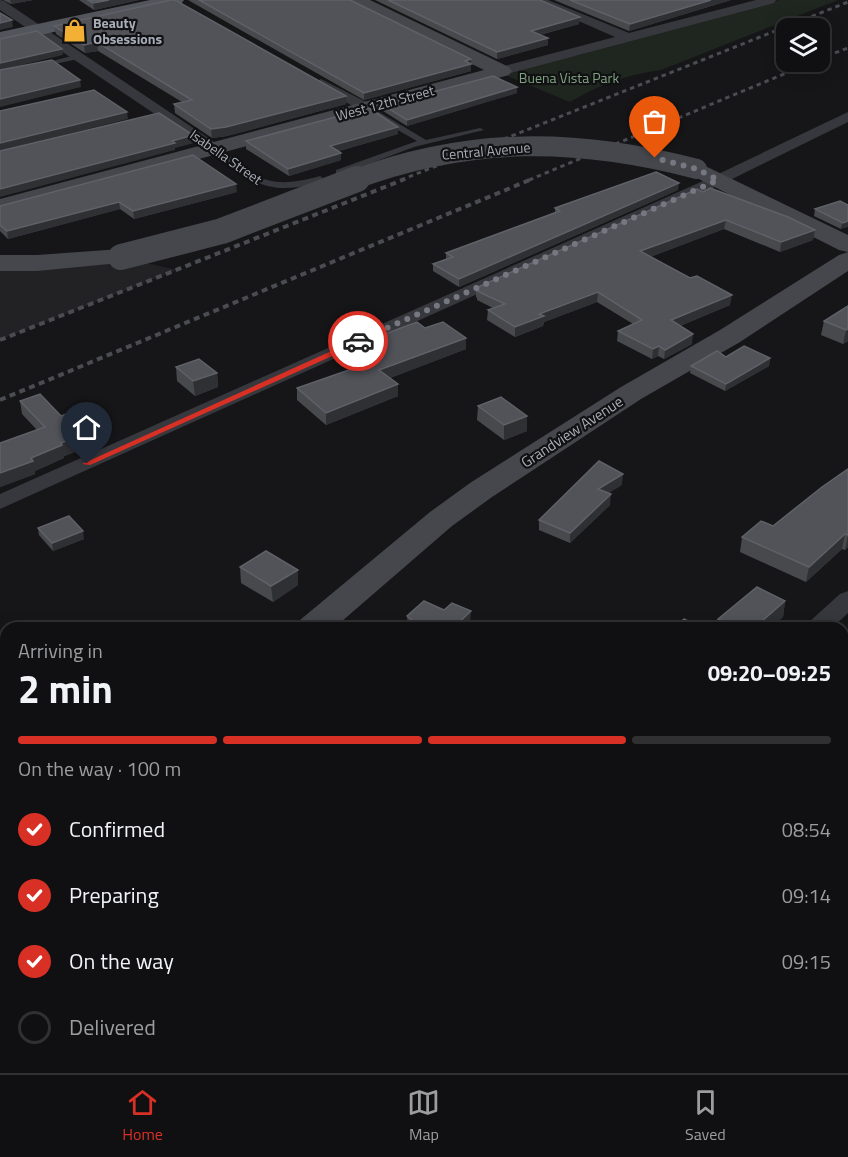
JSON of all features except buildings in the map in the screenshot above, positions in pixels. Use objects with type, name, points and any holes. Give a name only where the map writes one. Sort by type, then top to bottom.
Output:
[{"type":"main road","points":[[0,38],[176,2]]},
{"type":"street","points":[[356,0],[502,71]]},
{"type":"street","points":[[537,0],[626,37]]},
{"type":"street","points":[[720,0],[739,8]]},
{"type":"street","name":"West 12th Street","points":[[0,206],[770,0]]},
{"type":"street","name":"Isabella Street","points":[[0,4],[120,84],[159,116],[215,148]]},
{"type":"street","points":[[305,74],[367,108]]},
{"type":"street","points":[[99,89],[120,84]]},
{"type":"street","points":[[0,502],[708,174],[848,116]]},
{"type":"street","name":"Central Avenue","points":[[0,262],[37,263],[121,256],[198,239],[414,160],[459,151],[500,147],[567,147],[640,155],[708,174],[848,244]]},
{"type":"street","name":"Grandview Avenue","points":[[320,622],[441,519],[481,490],[631,393],[729,336],[848,260]]},
{"type":"street","points":[[824,622],[848,599]]},
{"type":"lane","points":[[34,66],[80,56]]},
{"type":"lane","points":[[367,108],[424,142]]},
{"type":"lane","name":"Isabella Street","points":[[215,148],[253,179],[274,187],[286,187],[308,184],[380,156],[424,142],[480,130]]},
{"type":"shaded area","points":[[121,257],[177,270],[0,340],[0,263]]},
{"type":"green space","name":"Buena Vista Park","points":[[779,0],[838,0],[792,18],[776,18],[776,25],[661,70],[614,81],[570,102],[505,75],[564,56],[575,56]]},
{"type":"railway","points":[[401,180],[848,2]]},
{"type":"railway","points":[[830,55],[848,48]]},
{"type":"railway","points":[[529,180],[789,72]]},
{"type":"railway","points":[[0,340],[405,179]]},
{"type":"railway","points":[[0,400],[532,179]]},
{"type":"way so far","points":[[358,341],[718,180],[697,169],[655,158]]},
{"type":"place","name":"Beauty Obsessions","points":[[75,31]]},
{"type":"route","points":[[87,464],[358,341]]}]
